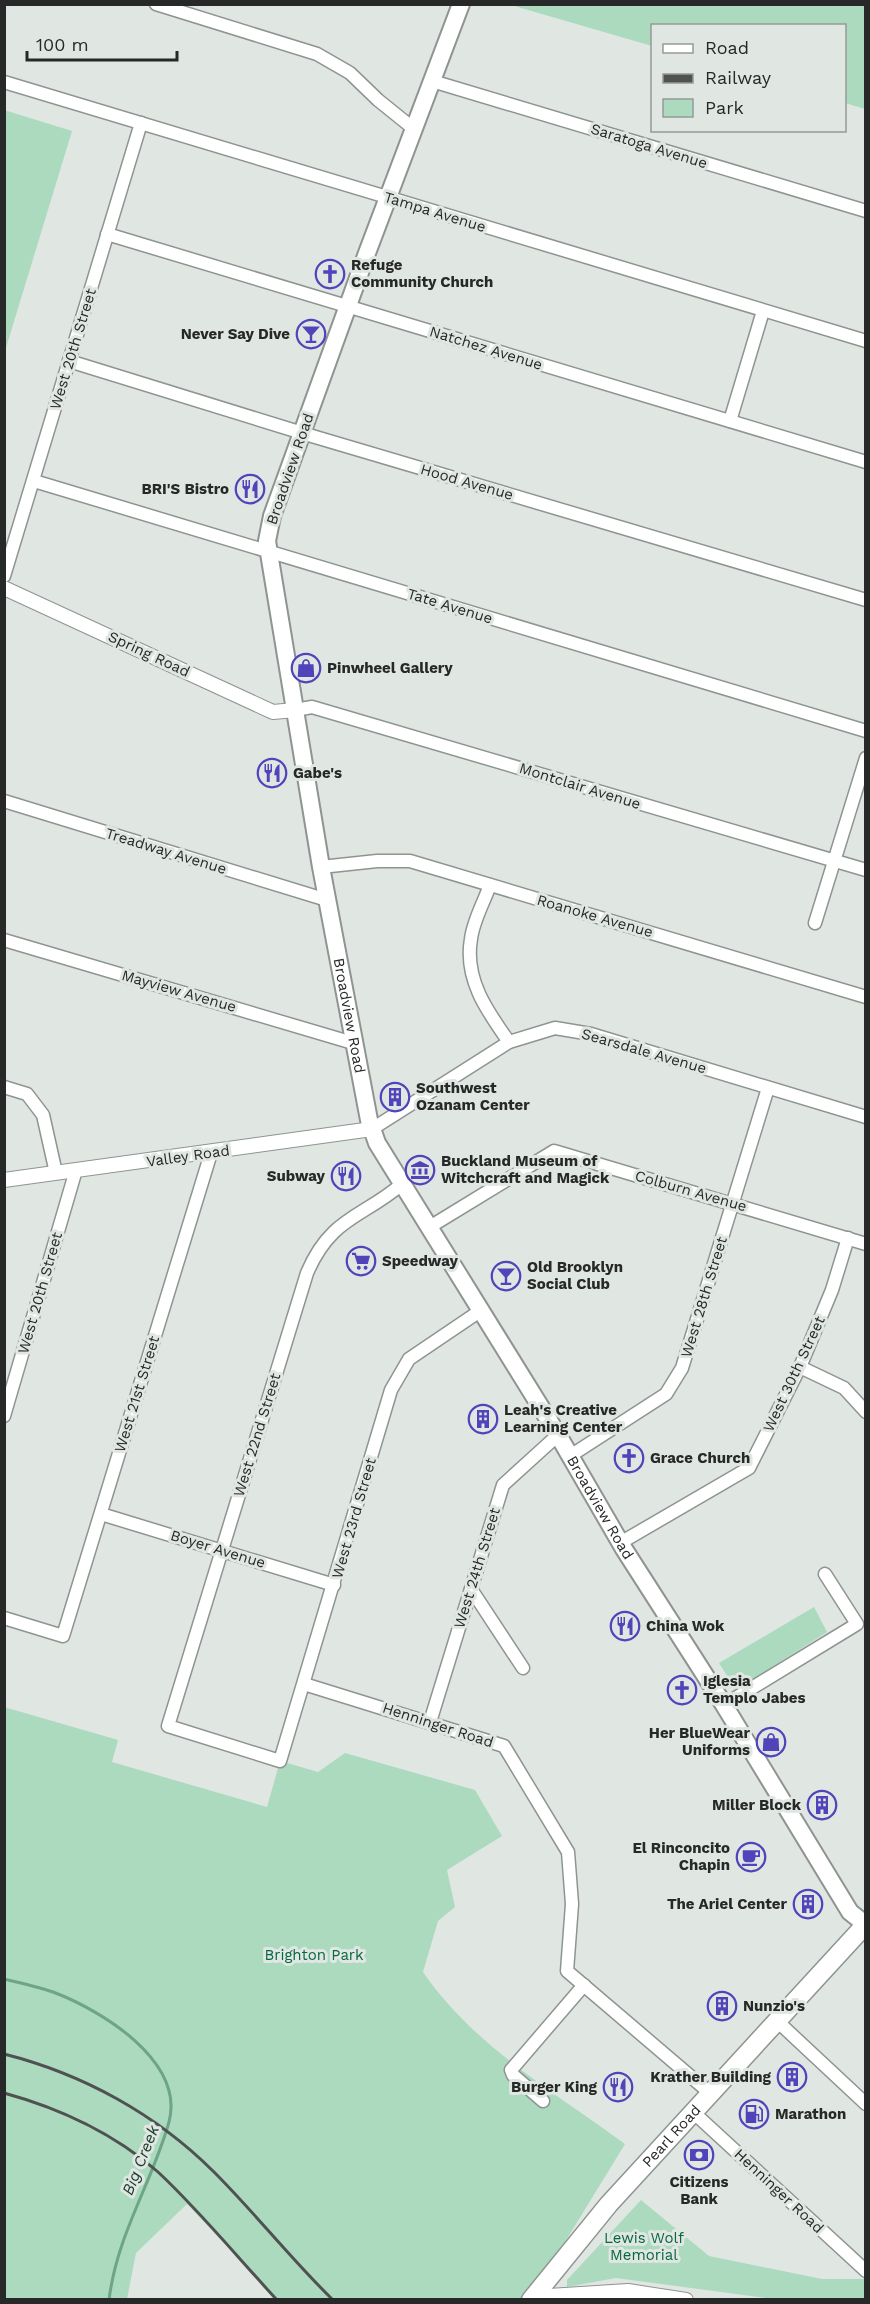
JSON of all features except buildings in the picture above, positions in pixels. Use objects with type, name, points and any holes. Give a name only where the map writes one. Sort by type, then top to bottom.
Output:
[{"type":"main road","name":"Broadview Road","points":[[461,4],[348,306],[272,516],[268,533],[267,552],[353,1043],[372,1129],[402,1184],[558,1435],[620,1543],[724,1705],[850,1912],[865,1924]]},
{"type":"main road","name":"Pearl Road","points":[[532,2298],[609,2204],[865,1924]]},
{"type":"street","points":[[156,4],[316,54],[350,73],[378,100],[414,129]]},
{"type":"street","name":"Saratoga Avenue","points":[[432,81],[866,211]]},
{"type":"street","name":"Tampa Avenue","points":[[4,82],[866,340]]},
{"type":"street","name":"West 20th Street","points":[[4,576],[141,123]]},
{"type":"street","name":"Natchez Avenue","points":[[107,234],[866,462]]},
{"type":"street","points":[[730,421],[763,311]]},
{"type":"street","name":"Hood Avenue","points":[[69,361],[866,600]]},
{"type":"street","name":"Tate Avenue","points":[[34,481],[866,731]]},
{"type":"street","name":"Spring Road","points":[[4,588],[273,712],[294,710]]},
{"type":"street","name":"Montclair Avenue","points":[[294,710],[312,706],[866,870]]},
{"type":"street","points":[[815,923],[866,758]]},
{"type":"street","name":"Treadway Avenue","points":[[4,801],[327,900]]},
{"type":"street","name":"Roanoke Avenue","points":[[321,867],[377,861],[410,861],[866,997]]},
{"type":"street","points":[[490,885],[471,938],[470,966],[475,987],[509,1042]]},
{"type":"street","name":"Mayview Avenue","points":[[4,940],[353,1043]]},
{"type":"street","name":"Searsdale Avenue","points":[[372,1129],[509,1042],[555,1029],[591,1034],[866,1117]]},
{"type":"street","points":[[4,1087],[27,1094],[43,1115],[56,1173]]},
{"type":"street","name":"West 28th Street","points":[[570,1456],[666,1394],[682,1368],[768,1088]]},
{"type":"street","name":"Valley Road","points":[[4,1180],[372,1129]]},
{"type":"street","name":"Colburn Avenue","points":[[429,1228],[554,1151],[866,1244]]},
{"type":"street","name":"West 21st Street","points":[[4,1618],[63,1636],[211,1153]]},
{"type":"street","name":"West 20th Street","points":[[4,1416],[76,1170]]},
{"type":"street","name":"West 22nd Street","points":[[280,1761],[168,1726],[307,1273],[315,1254],[329,1234],[402,1184]]},
{"type":"street","name":"West 30th Street","points":[[620,1543],[750,1468],[800,1366],[832,1290],[848,1238]]},
{"type":"street","name":"West 23rd Street","points":[[280,1761],[391,1390],[409,1359],[480,1311]]},
{"type":"street","points":[[800,1366],[844,1388],[866,1412]]},
{"type":"street","name":"West 24th Street","points":[[430,1722],[502,1485],[558,1435]]},
{"type":"street","name":"Boyer Avenue","points":[[100,1514],[334,1585]]},
{"type":"street","points":[[724,1705],[857,1624],[825,1574]]},
{"type":"street","points":[[471,1589],[523,1668]]},
{"type":"street","name":"Henninger Road","points":[[304,1684],[504,1746],[568,1852],[572,1904],[567,1971],[710,2093]]},
{"type":"street","points":[[543,2101],[513,2075],[511,2070],[584,1985]]},
{"type":"street","points":[[776,2020],[866,2104]]},
{"type":"street","name":"Henninger Road","points":[[693,2112],[866,2271]]},
{"type":"street","points":[[532,2298],[628,2291],[686,2300]]},
{"type":"green space","points":[[511,5],[865,5],[865,109],[846,103],[846,24],[651,24],[651,46]]},
{"type":"green space","points":[[4,110],[72,131],[5,351],[4,351]]},
{"type":"green space","points":[[814,1607],[827,1632],[736,1690],[719,1663]]},
{"type":"green space","name":"Brighton Park","points":[[4,1707],[118,1740],[112,1762],[267,1807],[280,1761],[318,1772],[345,1753],[475,1790],[502,1836],[447,1870],[455,1907],[438,1921],[423,1972],[443,1998],[490,2045],[625,2144],[530,2299],[277,2299],[187,2204],[136,2253],[127,2299],[5,2299]]},
{"type":"green space","name":"Lewis Wolf Memorial","points":[[641,2200],[709,2256],[822,2279],[865,2279],[865,2299],[774,2299],[616,2278],[567,2287],[567,2280]]},
{"type":"waterway","name":"Big Creek","points":[[4,1979],[53,1992],[94,2011],[135,2041],[152,2059],[164,2078],[171,2100],[169,2122],[119,2253],[109,2300]]},
{"type":"railway","points":[[4,2054],[33,2062],[90,2085],[143,2114],[168,2132],[214,2172],[333,2300]]},
{"type":"railway","points":[[4,2093],[45,2106],[86,2124],[141,2158],[188,2202],[277,2300]]},
{"type":"place","name":"Refuge Community Church","points":[[330,274]]},
{"type":"place","name":"Never Say Dive","points":[[311,334]]},
{"type":"place","name":"BRI'S Bistro","points":[[250,489]]},
{"type":"place","name":"Pinwheel Gallery","points":[[306,668]]},
{"type":"place","name":"Gabe's","points":[[272,773]]},
{"type":"place","name":"Southwest Ozanam Center","points":[[395,1097]]},
{"type":"place","name":"Buckland Museum of Witchcraft and Magick","points":[[420,1170]]},
{"type":"place","name":"Subway","points":[[346,1176]]},
{"type":"place","name":"Speedway","points":[[361,1261]]},
{"type":"place","name":"Old Brooklyn Social Club","points":[[506,1276]]},
{"type":"place","name":"Leah's Creative Learning Center","points":[[483,1419]]},
{"type":"place","name":"Grace Church","points":[[629,1458]]},
{"type":"place","name":"China Wok","points":[[625,1626]]},
{"type":"place","name":"Iglesia Templo Jabes","points":[[682,1690]]},
{"type":"place","name":"Her BlueWear Uniforms","points":[[771,1742]]},
{"type":"place","name":"Miller Block","points":[[822,1805]]},
{"type":"place","name":"El Rinconcito Chapin","points":[[751,1857]]},
{"type":"place","name":"The Ariel Center","points":[[808,1904]]},
{"type":"place","name":"Nunzio's","points":[[722,2006]]},
{"type":"place","name":"Krather Building","points":[[792,2077]]},
{"type":"place","name":"Burger King","points":[[618,2087]]},
{"type":"place","name":"Marathon","points":[[754,2114]]},
{"type":"place","name":"Citizens Bank","points":[[699,2155]]}]
